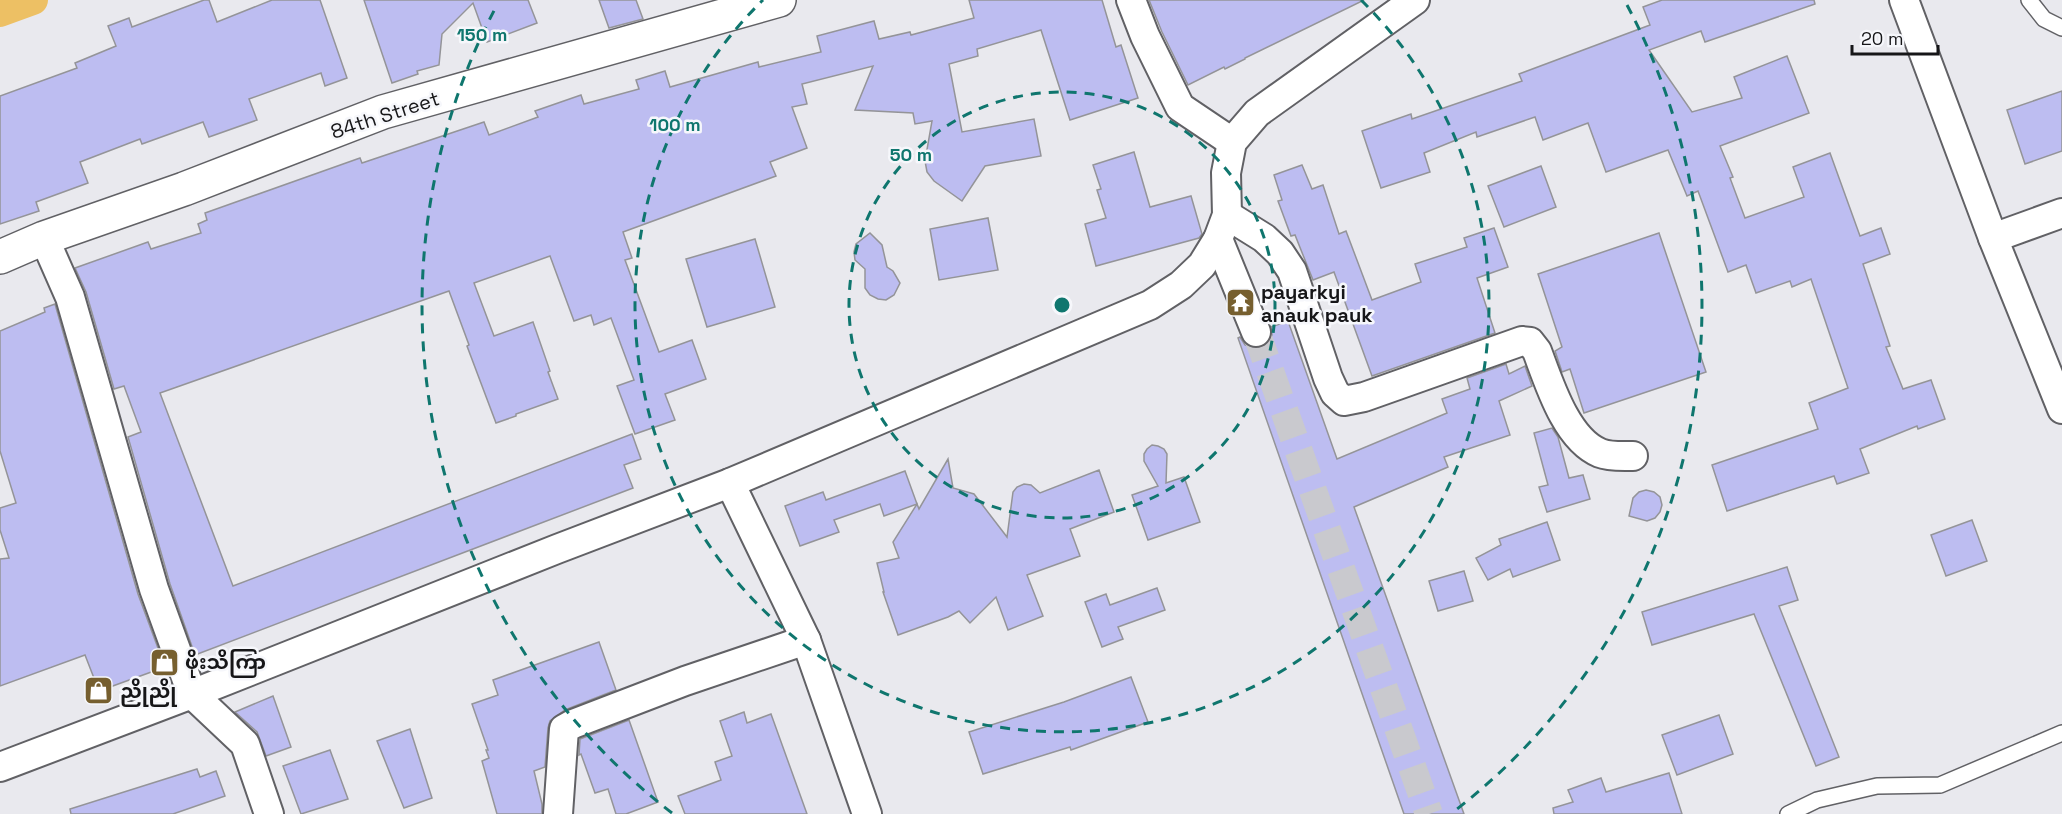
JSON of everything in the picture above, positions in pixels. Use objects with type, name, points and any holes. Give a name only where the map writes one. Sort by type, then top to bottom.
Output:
[{"type":"main road","name":"84th Street","points":[[0,257],[44,238],[184,189],[383,112],[779,0]]},
{"type":"street","points":[[1131,0],[1145,36],[1180,107],[1232,142]]},
{"type":"street","points":[[1256,332],[1222,227],[1226,173],[1232,142],[1257,113],[1415,0]]},
{"type":"street","points":[[1904,0],[1993,238],[2062,410]]},
{"type":"street","points":[[1993,238],[2062,213]]},
{"type":"street","points":[[1222,227],[1264,238],[1280,253],[1292,271],[1328,378],[1335,393],[1344,401],[1364,397],[1522,341],[1530,342],[1537,351],[1563,413],[1573,430],[1600,453],[1620,457],[1633,456]]},
{"type":"street","points":[[0,767],[730,483],[1150,305],[1181,285],[1202,265],[1222,227]]},
{"type":"street","points":[[44,238],[70,297],[154,589],[192,694],[245,744],[269,814]]},
{"type":"street","points":[[730,483],[806,640],[867,814]]},
{"type":"street","points":[[558,814],[564,729],[685,681],[806,640]]},
{"type":"lane","points":[[2029,0],[2043,19],[2062,28]]},
{"type":"lane","points":[[1788,814],[1817,800],[1877,786],[1940,785],[2062,734]]},
{"type":"building","points":[[209,0],[217,22],[272,0],[320,0],[347,78],[325,86],[321,73],[249,99],[257,120],[209,137],[203,122],[142,144],[140,139],[80,162],[88,183],[36,202],[39,211],[0,224],[0,96],[77,68],[75,63],[116,46],[108,26],[129,18],[132,27]]},
{"type":"building","points":[[364,0],[528,0],[537,23],[487,42],[473,3],[442,34],[439,65],[417,71],[418,74],[392,83]]},
{"type":"building","points":[[599,0],[636,0],[643,19],[609,28]]},
{"type":"building","points":[[969,0],[1102,0],[1116,47],[1121,45],[1138,98],[1070,120],[1041,30],[977,49],[978,56],[949,64],[962,132],[1034,119],[1041,156],[985,166],[962,201],[934,181],[927,172],[925,161],[932,121],[915,124],[913,113],[855,110],[873,66],[802,84],[807,104],[792,107],[807,148],[770,162],[776,176],[623,232],[632,258],[625,260],[659,352],[692,340],[706,379],[665,394],[675,420],[635,434],[617,386],[634,380],[611,318],[594,325],[591,315],[574,321],[550,256],[474,283],[494,336],[533,322],[550,371],[548,372],[558,399],[516,414],[516,416],[496,423],[449,291],[160,393],[233,586],[632,434],[641,459],[624,465],[633,488],[195,655],[170,584],[128,437],[141,432],[124,386],[114,389],[86,292],[75,268],[148,242],[151,249],[201,233],[198,224],[207,220],[205,213],[360,158],[362,163],[484,122],[489,135],[538,117],[535,111],[581,95],[584,104],[639,89],[636,80],[665,71],[670,87],[758,62],[759,67],[821,52],[817,36],[874,21],[879,39],[910,32],[911,35],[974,18]]},
{"type":"building","points":[[1149,0],[1364,0],[1188,85]]},
{"type":"building","points":[[1662,0],[1814,0],[1815,4],[1705,42],[1701,31],[1649,50],[1692,112],[1742,98],[1734,77],[1787,56],[1809,113],[1720,146],[1733,177],[1730,178],[1745,218],[1804,197],[1793,167],[1830,153],[1860,236],[1881,228],[1890,254],[1863,264],[1890,346],[1886,347],[1903,389],[1931,380],[1945,419],[1918,429],[1917,426],[1860,449],[1869,473],[1837,484],[1834,476],[1727,511],[1712,465],[1818,429],[1809,403],[1848,388],[1811,279],[1792,287],[1790,281],[1756,293],[1746,265],[1728,272],[1698,191],[1687,196],[1668,150],[1606,172],[1588,123],[1543,140],[1535,117],[1477,137],[1476,132],[1424,153],[1430,172],[1381,188],[1362,131],[1411,114],[1412,119],[1522,81],[1519,74],[1650,25],[1643,7]]},
{"type":"building","points":[[2062,91],[2062,151],[2025,164],[2007,110]]},
{"type":"building","points":[[1134,152],[1150,207],[1191,196],[1202,234],[1199,238],[1096,266],[1085,224],[1106,218],[1097,190],[1101,189],[1093,165]]},
{"type":"building","points":[[1302,165],[1312,189],[1323,185],[1339,234],[1346,231],[1372,300],[1421,282],[1415,264],[1467,247],[1464,238],[1494,228],[1508,267],[1477,278],[1495,333],[1372,376],[1334,272],[1313,280],[1295,235],[1291,236],[1278,201],[1282,200],[1274,175]]},
{"type":"building","points":[[1541,166],[1556,207],[1504,227],[1488,186]]},
{"type":"building","points":[[988,218],[998,270],[939,280],[930,229]]},
{"type":"building","points":[[870,233],[882,245],[887,267],[893,271],[900,283],[894,295],[886,300],[870,295],[865,288],[865,269],[855,260],[856,244]]},
{"type":"building","points":[[1659,233],[1706,372],[1584,413],[1570,369],[1562,372],[1555,351],[1562,347],[1538,274]]},
{"type":"building","points":[[755,239],[775,307],[707,327],[686,259]]},
{"type":"building","points":[[55,304],[138,594],[165,667],[99,691],[85,655],[0,686],[0,559],[9,558],[0,530],[0,508],[16,503],[0,451],[0,331],[45,312],[44,308]]},
{"type":"building","points":[[1288,321],[1337,459],[1447,413],[1442,399],[1470,389],[1467,378],[1506,364],[1509,374],[1525,366],[1532,386],[1499,401],[1510,435],[1444,457],[1448,467],[1354,507],[1464,814],[1404,814],[1238,338],[1240,337],[1245,345],[1253,348],[1262,347],[1269,342],[1272,335],[1271,327]]},
{"type":"building","points":[[1552,428],[1558,437],[1569,478],[1583,475],[1590,499],[1547,512],[1539,487],[1548,485],[1534,433]]},
{"type":"building","points":[[1152,445],[1164,449],[1167,454],[1166,483],[1184,477],[1200,522],[1148,540],[1132,495],[1158,486],[1144,461],[1144,454]]},
{"type":"building","points":[[948,459],[953,488],[974,494],[1007,537],[1013,492],[1017,487],[1024,484],[1031,485],[1040,493],[1099,470],[1114,512],[1070,529],[1080,556],[1027,575],[1043,616],[1008,630],[996,597],[970,623],[959,611],[898,635],[883,592],[877,563],[899,558],[893,542],[917,504],[919,509]]},
{"type":"building","points":[[905,471],[917,504],[884,516],[880,504],[834,520],[839,532],[800,546],[785,506],[823,492],[826,500]]},
{"type":"building","points":[[1646,490],[1660,497],[1662,505],[1660,512],[1655,518],[1647,521],[1629,516],[1633,498],[1639,492]]},
{"type":"building","points":[[1972,520],[1987,561],[1946,576],[1931,535]]},
{"type":"building","points":[[1547,522],[1560,560],[1513,577],[1510,569],[1488,580],[1476,558],[1501,545],[1499,539]]},
{"type":"building","points":[[1787,567],[1798,600],[1779,606],[1839,757],[1816,766],[1754,614],[1652,645],[1642,612]]},
{"type":"building","points":[[1464,571],[1473,601],[1438,611],[1429,581]]},
{"type":"building","points":[[1157,588],[1165,610],[1118,627],[1123,639],[1102,647],[1085,602],[1106,594],[1110,605]]},
{"type":"building","points":[[599,642],[616,690],[565,710],[550,721],[545,767],[534,771],[542,804],[542,814],[497,814],[482,761],[489,758],[486,750],[488,750],[472,704],[498,695],[493,680]]},
{"type":"building","points":[[1131,677],[1148,722],[1071,750],[1070,747],[983,774],[969,732],[1064,702]]},
{"type":"building","points":[[273,696],[291,747],[266,756],[257,732],[235,712]]},
{"type":"building","points":[[744,712],[747,723],[771,714],[807,814],[685,814],[678,796],[721,780],[715,762],[732,756],[720,721]]},
{"type":"building","points":[[1719,715],[1733,754],[1677,775],[1662,735]]},
{"type":"building","points":[[629,720],[658,802],[626,814],[616,814],[608,789],[595,793],[581,754],[579,755],[580,739]]},
{"type":"building","points":[[410,729],[432,798],[404,808],[377,741]]},
{"type":"building","points":[[330,750],[348,799],[301,814],[283,766]]},
{"type":"building","points":[[197,769],[200,777],[216,771],[225,796],[173,814],[71,814],[70,809]]},
{"type":"building","points":[[1669,773],[1682,814],[1554,814],[1553,808],[1573,802],[1568,790],[1601,778],[1606,792]]},
{"type":"waterway","points":[[0,12],[33,0]]},
{"type":"tunnel","points":[[1256,332],[1429,814]]},
{"type":"place","name":"payarkyi anauk pauk","points":[[1240,303]]},
{"type":"place","name":"ဖိုးသိကြာ","points":[[164,662]]},
{"type":"place","name":"ညိုညို","points":[[99,691]]}]
